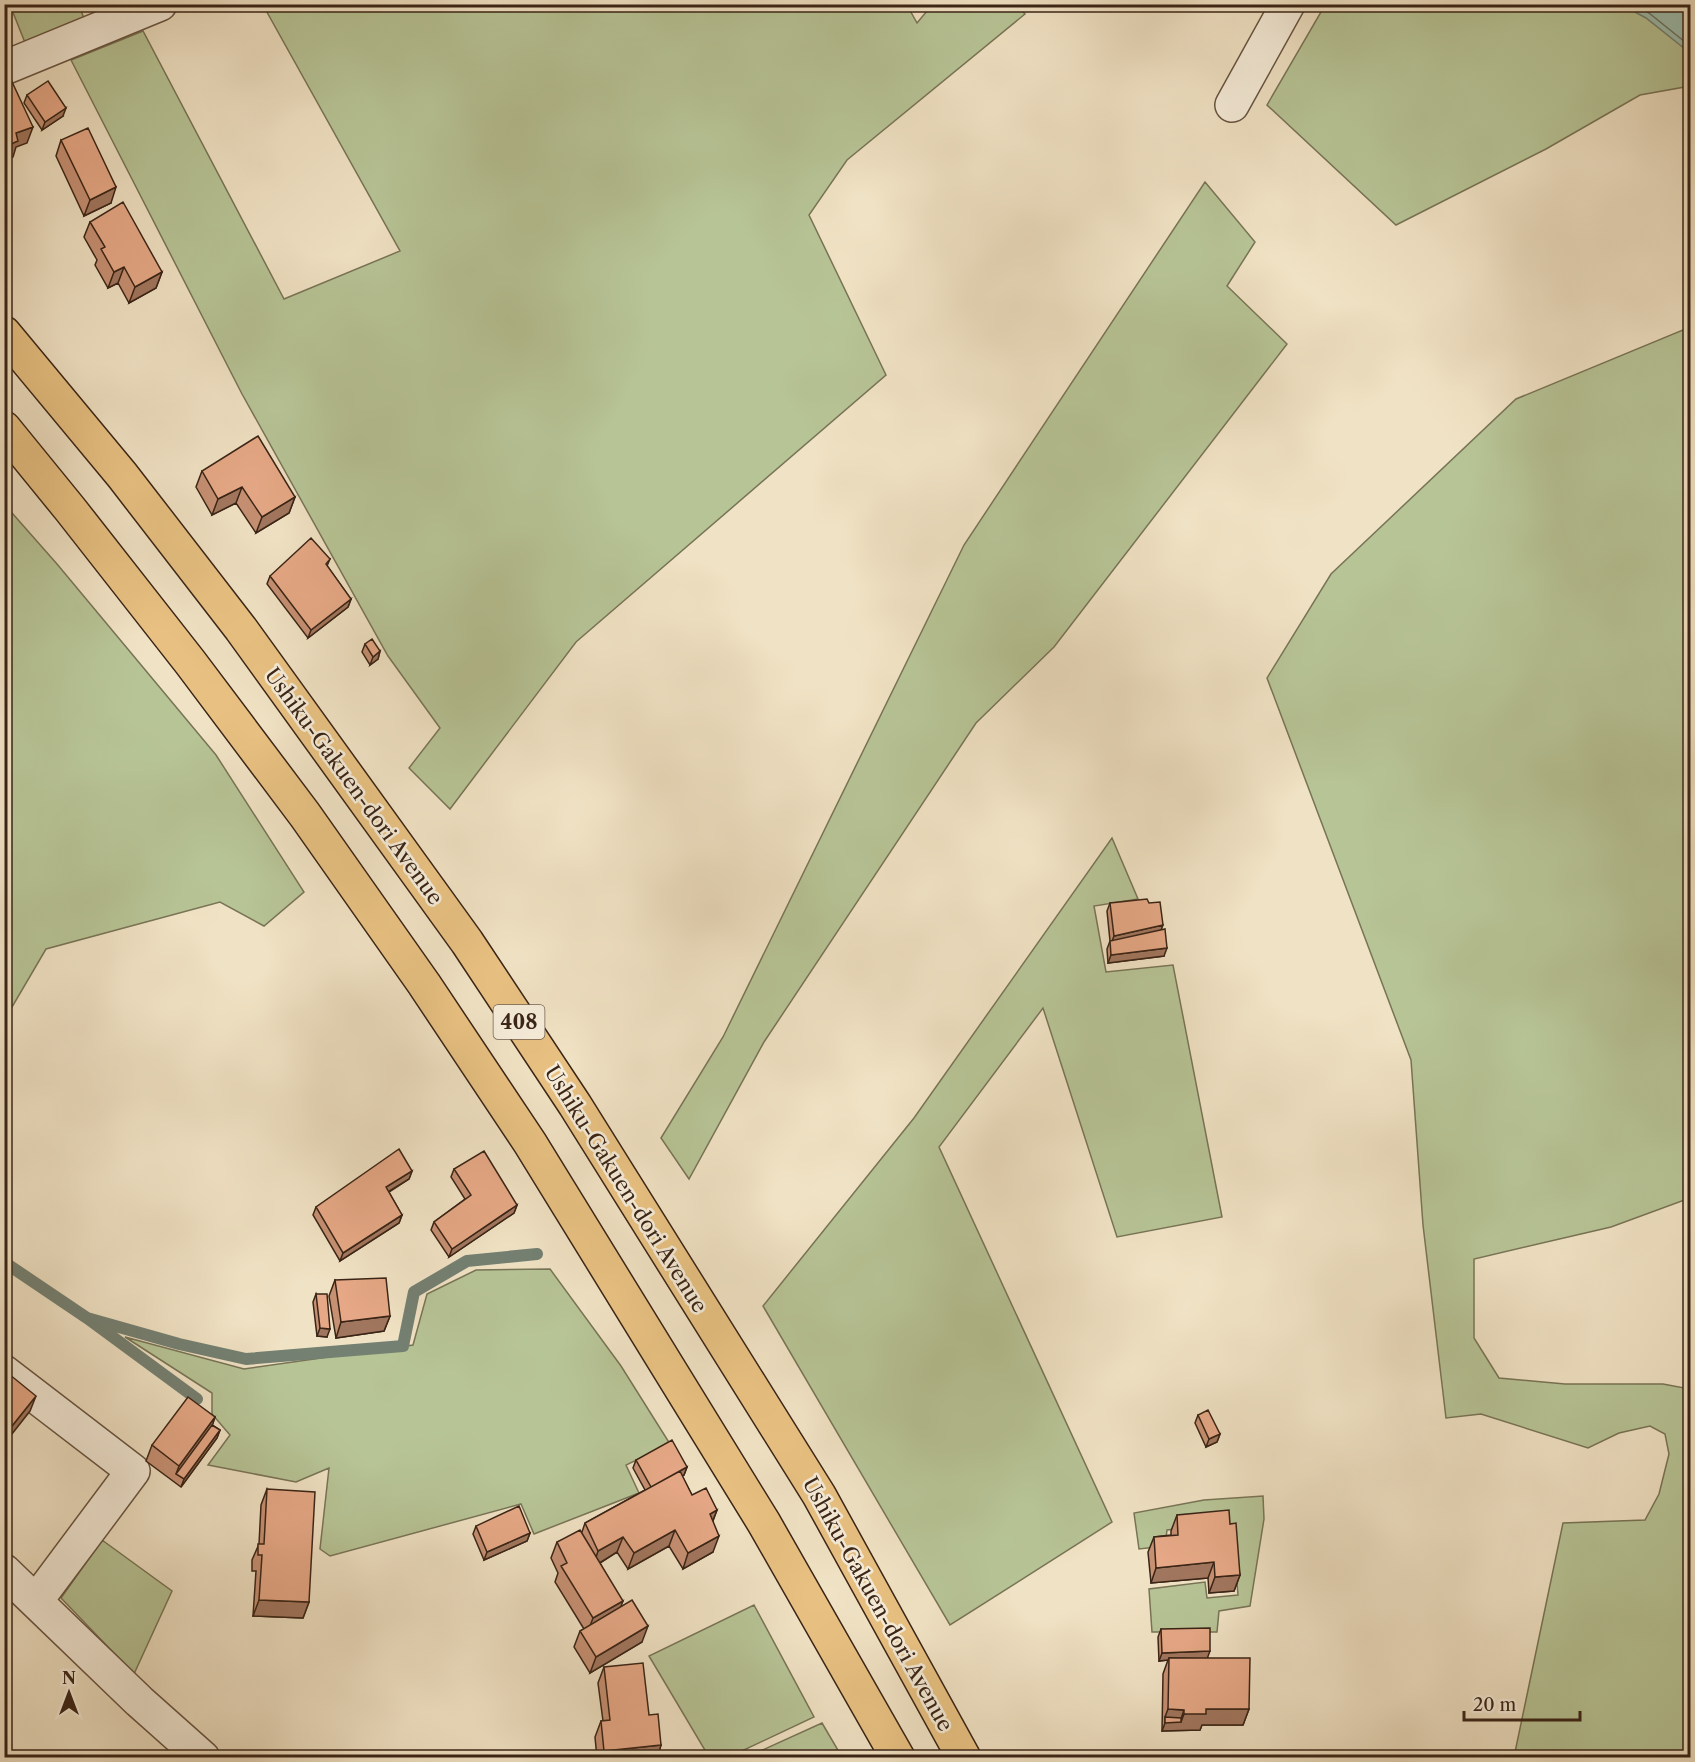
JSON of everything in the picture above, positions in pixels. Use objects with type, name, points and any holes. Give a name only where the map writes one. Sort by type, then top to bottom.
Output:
[{"type":"highway","name":"Ushiku-Gakuen-dori Avenue","points":[[4,333],[122,475],[241,628],[466,942],[575,1105],[819,1495],[964,1758]]},
{"type":"highway","name":"408","points":[[4,428],[98,545],[271,770],[424,984],[530,1143],[752,1503],[898,1758]]},
{"type":"street","points":[[4,68],[160,4]]},
{"type":"street","points":[[1232,105],[1288,4]]},
{"type":"street","points":[[4,1372],[133,1471],[36,1601]]},
{"type":"street","points":[[4,1570],[139,1701],[203,1758]]},
{"type":"shaded area","points":[[10,5],[79,5],[86,24],[26,45]]},
{"type":"shaded area","points":[[263,5],[907,5],[917,23],[932,5],[1017,5],[1025,14],[847,160],[809,215],[886,375],[576,642],[450,809],[409,768],[440,728],[388,656],[242,394],[71,60],[143,31],[284,299],[400,251]]},
{"type":"shaded area","points":[[1325,5],[1690,5],[1690,86],[1640,95],[1546,149],[1396,225],[1267,105]]},
{"type":"shaded area","points":[[1205,182],[1255,242],[1227,286],[1287,344],[1054,647],[976,723],[764,1042],[689,1179],[661,1138],[723,1037],[964,545]]},
{"type":"shaded area","points":[[1690,327],[1690,1198],[1611,1227],[1474,1259],[1474,1338],[1499,1378],[1565,1384],[1663,1384],[1690,1389],[1690,1757],[1514,1757],[1563,1523],[1645,1520],[1659,1494],[1669,1454],[1665,1434],[1650,1426],[1619,1433],[1588,1448],[1481,1414],[1446,1418],[1423,1225],[1411,1060],[1267,678],[1331,574],[1516,399]]},
{"type":"shaded area","points":[[5,505],[216,755],[304,892],[264,926],[220,902],[46,949],[5,1019]]},
{"type":"shaded area","points":[[1112,838],[1138,899],[1094,906],[1106,972],[1173,965],[1222,1217],[1117,1237],[1043,1008],[939,1147],[1112,1522],[950,1625],[763,1306],[914,1118]]},
{"type":"shaded area","points":[[550,1269],[621,1366],[670,1444],[626,1465],[639,1493],[534,1534],[521,1504],[330,1556],[320,1549],[329,1468],[296,1482],[208,1465],[230,1435],[212,1414],[212,1393],[125,1337],[244,1369],[413,1345],[427,1294],[476,1270]]},
{"type":"shaded area","points":[[1263,1496],[1264,1519],[1250,1606],[1219,1611],[1217,1632],[1152,1632],[1149,1589],[1205,1582],[1207,1598],[1238,1595],[1233,1536],[1227,1523],[1167,1530],[1165,1546],[1139,1549],[1134,1513],[1204,1500]]},
{"type":"shaded area","points":[[102,1540],[172,1591],[134,1674],[61,1598]]},
{"type":"shaded area","points":[[754,1605],[814,1717],[729,1757],[709,1757],[649,1656]]},
{"type":"shaded area","points":[[822,1723],[842,1757],[747,1757]]},
{"type":"water","points":[[1622,5],[1690,5],[1690,53],[1646,18]]},
{"type":"building","points":[[7,71],[33,127],[16,133],[18,141],[4,147],[4,73]]},
{"type":"building","points":[[48,81],[66,108],[45,122],[27,95]]},
{"type":"building","points":[[88,128],[116,187],[90,200],[61,140]]},
{"type":"building","points":[[123,202],[162,272],[135,287],[124,267],[114,272],[101,249],[105,247],[90,222]]},
{"type":"building","points":[[258,436],[295,497],[262,517],[242,487],[218,499],[202,471]]},
{"type":"building","points":[[311,538],[330,559],[326,564],[351,599],[311,630],[270,576]]},
{"type":"building","points":[[372,639],[380,651],[373,657],[365,644]]},
{"type":"building","points":[[1147,899],[1149,903],[1160,902],[1163,925],[1114,936],[1110,903]]},
{"type":"building","points":[[1165,929],[1167,948],[1111,955],[1110,941]]},
{"type":"building","points":[[399,1149],[412,1171],[386,1187],[402,1215],[343,1253],[316,1207]]},
{"type":"building","points":[[484,1151],[517,1205],[452,1249],[434,1222],[471,1195],[454,1169]]},
{"type":"building","points":[[386,1278],[390,1316],[341,1322],[335,1280]]},
{"type":"building","points":[[316,1294],[327,1294],[330,1329],[320,1328]]},
{"type":"building","points":[[4,1370],[36,1396],[4,1436]]},
{"type":"building","points":[[188,1397],[215,1417],[179,1466],[152,1445]]},
{"type":"building","points":[[1208,1410],[1220,1434],[1209,1439],[1198,1415]]},
{"type":"building","points":[[212,1425],[220,1430],[184,1479],[176,1474]]},
{"type":"building","points":[[672,1440],[687,1467],[651,1487],[636,1460]]},
{"type":"building","points":[[680,1471],[692,1495],[706,1488],[717,1510],[710,1514],[719,1536],[688,1553],[675,1530],[634,1553],[623,1537],[598,1551],[585,1523]]},
{"type":"building","points":[[267,1489],[315,1492],[309,1602],[259,1600],[262,1555],[258,1555],[258,1544],[264,1544]]},
{"type":"building","points":[[519,1506],[530,1533],[487,1552],[476,1526]]},
{"type":"building","points":[[1229,1510],[1230,1524],[1236,1523],[1240,1575],[1215,1577],[1214,1562],[1156,1568],[1154,1537],[1178,1535],[1177,1515]]},
{"type":"building","points":[[580,1530],[623,1601],[593,1618],[561,1566],[567,1563],[557,1542]]},
{"type":"building","points":[[632,1600],[648,1626],[596,1657],[580,1631]]},
{"type":"building","points":[[1210,1628],[1210,1651],[1162,1653],[1161,1629]]},
{"type":"building","points":[[1169,1658],[1250,1658],[1249,1709],[1206,1709],[1206,1714],[1184,1714],[1184,1710],[1168,1709]]},
{"type":"building","points":[[643,1663],[649,1715],[658,1714],[661,1745],[604,1751],[601,1721],[610,1720],[604,1667]]},
{"type":"building","points":[[1165,1717],[1181,1718],[1181,1722],[1165,1723]]},
{"type":"waterway","points":[[87,1318],[179,1344],[246,1359],[403,1346],[414,1292],[467,1261],[537,1254]]},
{"type":"waterway","points":[[4,1262],[87,1318],[197,1399]]}]
